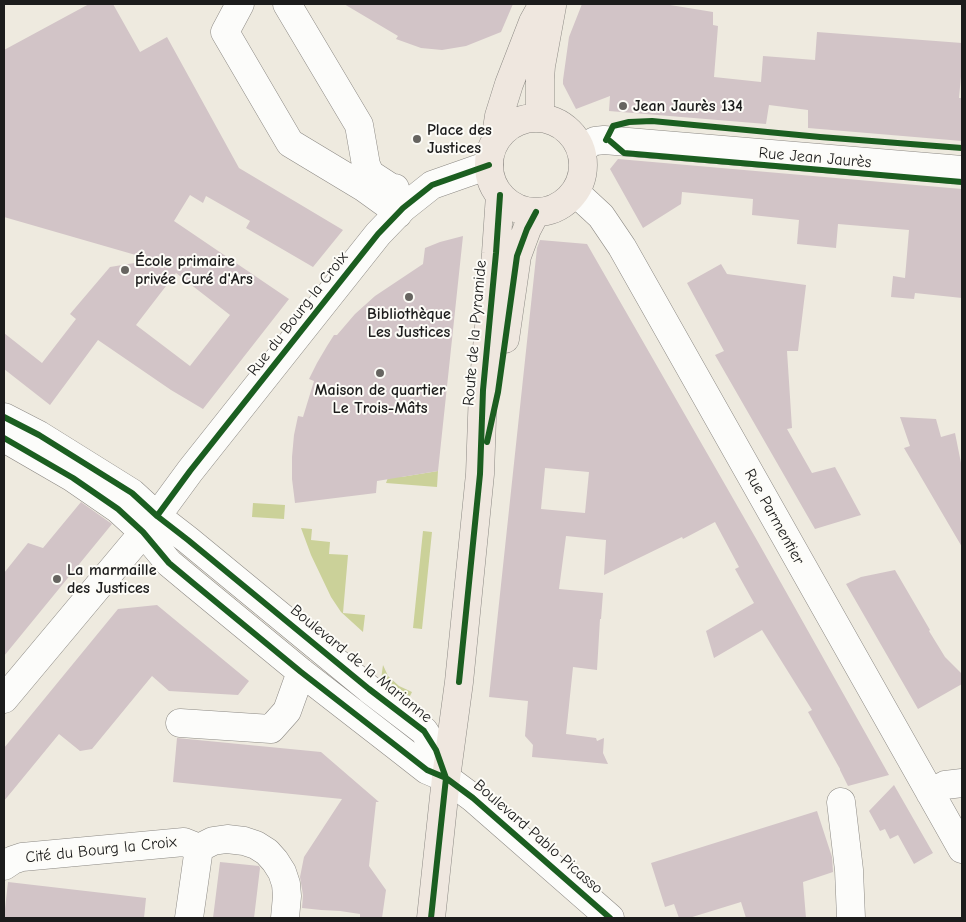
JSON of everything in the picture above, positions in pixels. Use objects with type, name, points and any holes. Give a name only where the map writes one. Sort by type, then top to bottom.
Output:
[{"type":"main road","points":[[492,153],[500,135],[506,128],[522,120],[547,119],[559,124],[574,137],[580,148],[583,174],[575,192],[566,201],[555,208],[543,212],[516,208],[500,195],[491,178],[492,153],[499,116],[533,22],[543,4]]},
{"type":"main road","points":[[540,118],[541,66],[553,4]]},
{"type":"main road","name":"Route de la Pyramide","points":[[431,918],[446,778],[459,682],[480,474],[483,390],[500,195]]},
{"type":"main road","name":"Route de la Pyramide","points":[[480,474],[498,392],[517,256],[527,228],[536,212]]},
{"type":"street","points":[[240,4],[225,32],[290,143],[363,187],[398,214]]},
{"type":"street","points":[[288,4],[359,125],[366,165],[370,174],[393,189],[432,184]]},
{"type":"street","name":"Rue Jean Jaurès","points":[[580,148],[595,141],[604,140],[962,170]]},
{"type":"street","name":"Rue du Bourg la Croix","points":[[4,699],[150,524],[378,234],[403,208],[432,184],[492,153]]},
{"type":"street","name":"Rue Parmentier","points":[[575,192],[601,216],[622,247],[962,849]]},
{"type":"street","name":"Boulevard de la Marianne","points":[[4,417],[39,435],[132,494],[150,524],[169,563],[301,672],[427,770],[446,778]]},
{"type":"street","name":"Boulevard de la Marianne","points":[[4,438],[81,483],[118,509],[188,540],[369,689],[424,731],[436,750],[446,778]]},
{"type":"street","points":[[180,722],[271,729],[287,711],[301,672]]},
{"type":"street","name":"Boulevard Pablo Picasso","points":[[446,778],[520,838],[610,918]]},
{"type":"street","points":[[930,793],[945,785],[962,783]]},
{"type":"street","points":[[841,802],[849,870],[851,918]]},
{"type":"street","name":"Cité du Bourg la Croix","points":[[4,866],[22,857],[165,843],[184,842],[198,848],[212,841],[228,839],[244,841],[256,845],[267,852],[282,872],[288,896],[285,918]]},
{"type":"street","name":"Cité du Bourg la Croix","points":[[189,918],[198,848]]},
{"type":"green space","points":[[438,471],[437,487],[386,483],[390,472],[401,477]]},
{"type":"green space","points":[[253,503],[285,505],[284,519],[252,517]]},
{"type":"green space","points":[[301,528],[312,529],[311,540],[330,542],[329,554],[348,555],[343,613],[365,615],[363,632],[341,612],[331,597],[311,555]]},
{"type":"green space","points":[[423,531],[432,532],[422,629],[413,628]]},
{"type":"green space","points":[[383,665],[388,676],[399,686],[412,692],[410,696],[380,686]]},
{"type":"building","points":[[89,4],[113,4],[140,52],[167,37],[239,168],[343,230],[313,267],[246,228],[250,221],[206,196],[203,203],[190,195],[174,221],[289,299],[203,409],[171,390],[98,340],[50,405],[4,369],[4,333],[42,363],[76,319],[70,314],[110,267],[153,260],[4,217],[4,50]],"holes":[[[176,273],[230,315],[190,366],[136,325]]]},
{"type":"building","points":[[344,4],[513,4],[501,32],[466,46],[442,50],[421,48],[396,39],[398,36]]},
{"type":"building","points":[[582,4],[664,4],[713,12],[713,25],[718,26],[714,77],[761,82],[763,56],[815,60],[817,32],[962,43],[959,98],[962,98],[962,141],[808,128],[808,110],[769,105],[766,124],[609,111],[610,96],[576,109],[563,84],[563,80],[569,37]]},
{"type":"building","points":[[618,159],[962,189],[962,298],[915,293],[914,299],[891,297],[893,276],[905,278],[909,230],[838,224],[836,248],[797,244],[799,220],[752,215],[753,199],[682,192],[681,204],[643,228],[610,169]]},
{"type":"building","name":"Maison de quartier Le Trois-Mâts","points":[[463,236],[438,471],[377,481],[376,493],[295,503],[292,479],[294,435],[298,416],[303,417],[314,381],[309,379],[327,346],[334,335],[337,335],[355,314],[375,296],[423,264],[425,248]]},
{"type":"building","points":[[540,240],[587,244],[889,775],[848,786],[808,712],[812,710],[762,630],[714,658],[706,631],[754,603],[735,569],[739,567],[715,522],[683,539],[682,537],[604,575],[606,540],[566,536],[559,589],[603,593],[597,670],[573,667],[566,734],[596,738],[597,741],[604,738],[603,753],[608,764],[532,757],[533,745],[525,736],[528,701],[489,697],[537,248]],"holes":[[[545,468],[589,472],[585,513],[541,509]]]},
{"type":"building","points":[[721,264],[727,274],[806,285],[798,351],[787,351],[792,428],[787,429],[812,473],[835,467],[861,515],[815,529],[715,355],[724,351],[687,283]]},
{"type":"building","points":[[900,417],[936,419],[941,437],[955,433],[962,468],[962,547],[904,448],[910,446]]},
{"type":"building","points":[[81,502],[112,524],[4,656],[4,573],[28,543],[43,548]]},
{"type":"building","points":[[895,570],[945,657],[962,674],[962,684],[918,709],[846,584],[861,577]]},
{"type":"building","points":[[157,605],[249,681],[238,695],[169,691],[152,676],[92,749],[80,751],[59,734],[4,801],[4,748],[118,609]]},
{"type":"building","points":[[177,738],[321,752],[379,802],[376,802],[369,866],[386,890],[382,918],[360,918],[360,914],[302,908],[303,895],[300,877],[304,857],[342,799],[173,782]]},
{"type":"building","points":[[894,785],[933,853],[914,864],[898,835],[890,839],[885,829],[880,831],[869,811]]},
{"type":"building","points":[[817,811],[832,857],[833,872],[803,882],[806,918],[746,918],[741,902],[689,918],[679,918],[674,904],[665,907],[651,863]]},
{"type":"building","points":[[220,862],[259,866],[254,918],[213,918]]},
{"type":"building","points":[[8,882],[146,898],[144,918],[4,918]]},
{"type":"cycle path","points":[[606,140],[613,126],[629,122],[652,121],[962,148]]},
{"type":"cycle path","points":[[610,141],[624,153],[962,182]]},
{"type":"cycle path","points":[[157,516],[190,471],[378,234],[403,208],[432,185],[489,165]]},
{"type":"cycle path","points":[[459,682],[480,474],[483,390],[500,195]]},
{"type":"cycle path","points":[[487,442],[498,392],[517,256],[527,229],[536,212]]},
{"type":"cycle path","points":[[4,417],[39,435],[132,493],[157,516],[369,689],[424,731],[436,750],[446,778],[431,918]]},
{"type":"cycle path","points":[[4,438],[73,478],[118,509],[143,532],[169,563],[193,583],[301,672],[427,770],[446,778],[473,798],[610,918]]},
{"type":"place","name":"Jean Jaurès 134","points":[[623,106]]},
{"type":"place","name":"Place des Justices","points":[[417,139]]},
{"type":"place","name":"École primaire privée Curé d'Ars","points":[[125,270]]},
{"type":"place","name":"Bibliothèque Les Justices","points":[[409,297]]},
{"type":"place","name":"Maison de quartier Le Trois-Mâts","points":[[380,373]]},
{"type":"place","name":"La marmaille des Justices","points":[[57,579]]}]
